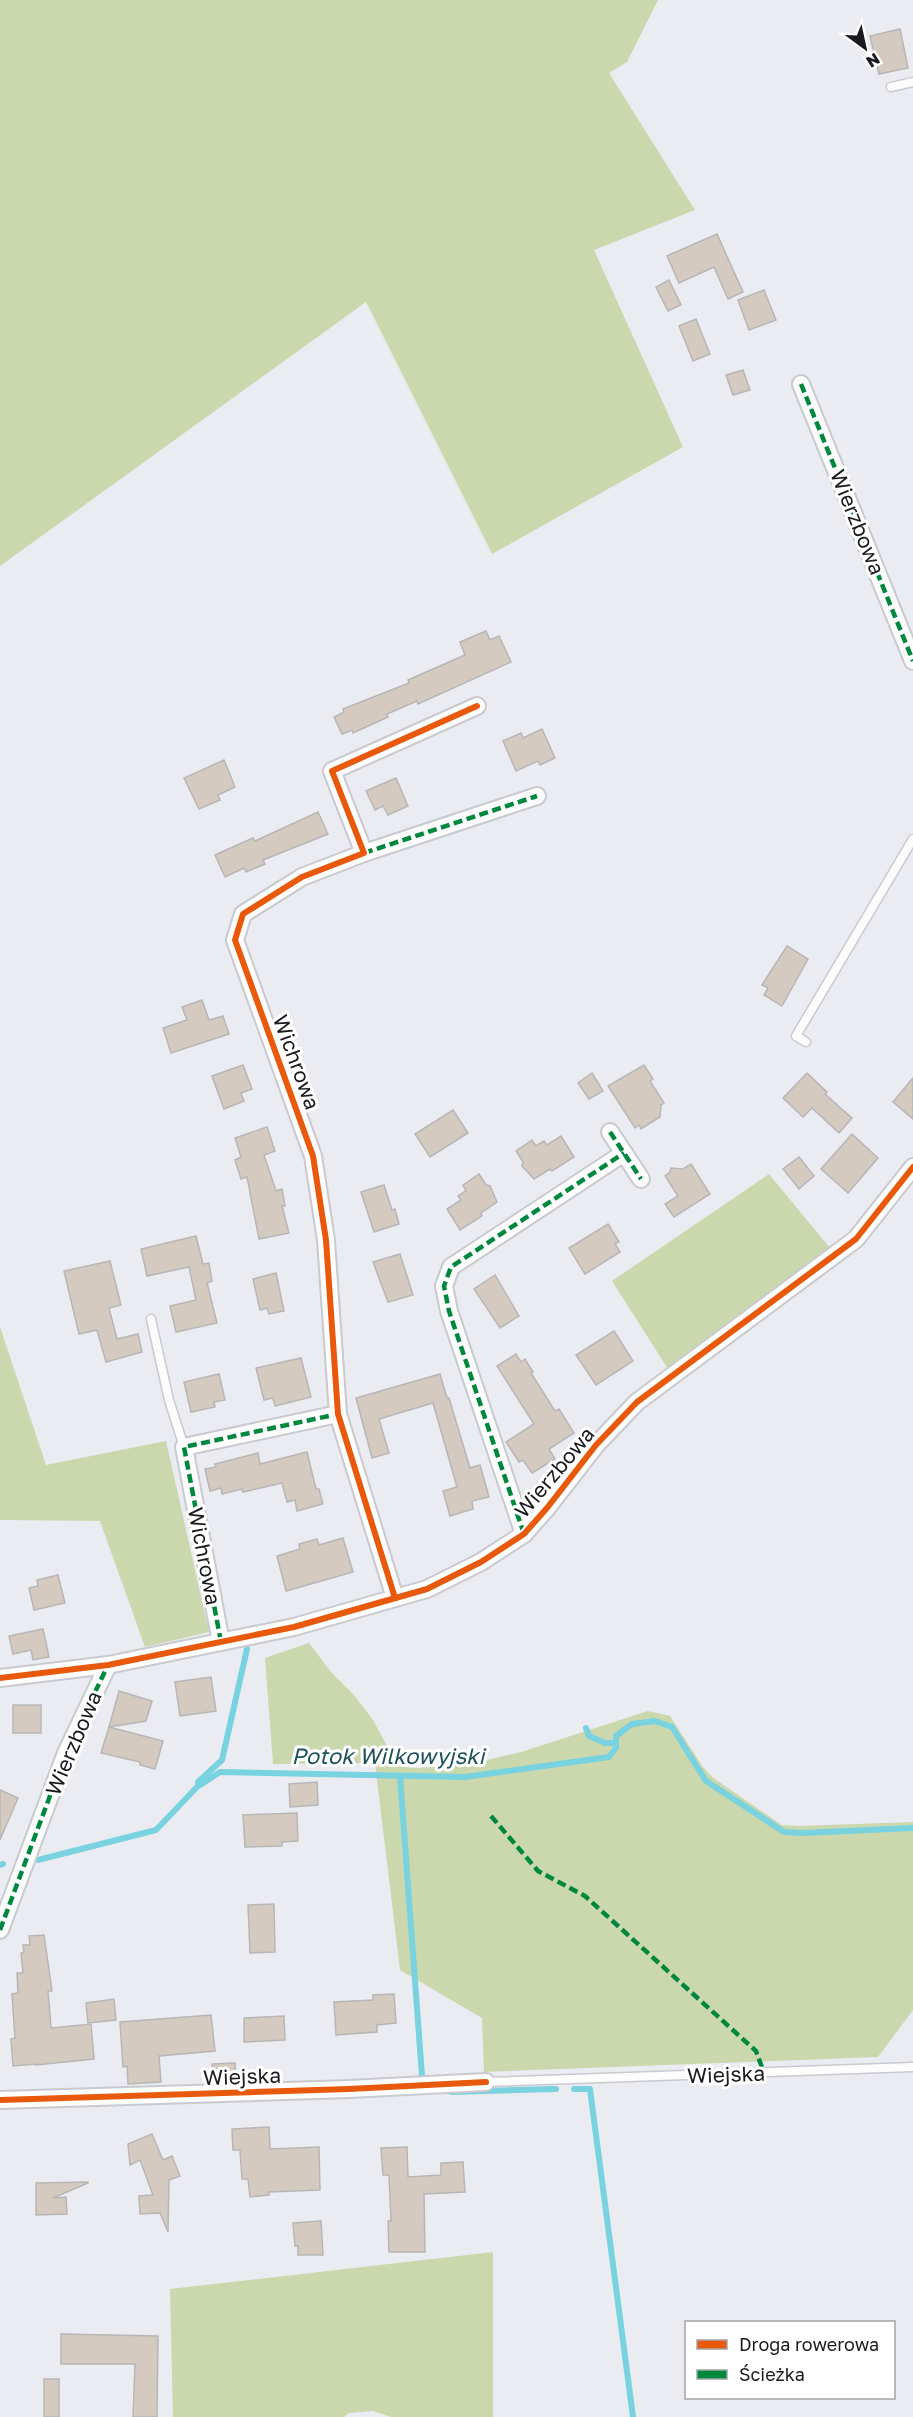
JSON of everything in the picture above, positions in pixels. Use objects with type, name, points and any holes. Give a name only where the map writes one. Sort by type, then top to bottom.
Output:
[{"type":"street","name":"Wierzbowa","points":[[801,384],[913,661]]},
{"type":"street","points":[[364,853],[332,771],[477,706]]},
{"type":"street","name":"Wichrowa","points":[[394,1598],[338,1414],[326,1240],[314,1156],[235,940],[243,914],[302,877],[364,853],[537,796]]},
{"type":"street","points":[[610,1132],[641,1179]]},
{"type":"street","points":[[524,1534],[449,1311],[444,1286],[451,1267],[624,1153]]},
{"type":"street","name":"Wierzbowa","points":[[0,1930],[66,1753],[108,1665],[294,1627],[427,1589],[481,1562],[524,1534],[596,1445],[637,1402],[856,1239],[913,1167]]},
{"type":"street","points":[[184,1447],[338,1414]]},
{"type":"street","name":"Wichrowa","points":[[184,1447],[221,1642]]},
{"type":"street","points":[[0,1678],[108,1665]]},
{"type":"street","name":"Wiejska","points":[[0,2100],[349,2089],[486,2082]]},
{"type":"lane","points":[[891,87],[913,82]]},
{"type":"lane","points":[[806,1042],[796,1036],[913,839]]},
{"type":"lane","points":[[151,1319],[168,1400],[184,1447]]},
{"type":"lane","name":"Wiejska","points":[[486,2082],[913,2067]]},
{"type":"green space","points":[[0,0],[658,0],[627,62],[609,73],[695,210],[594,250],[683,447],[492,554],[366,302],[0,566]]},
{"type":"green space","points":[[769,1174],[830,1248],[808,1270],[668,1369],[612,1281]]},
{"type":"green space","points":[[0,1327],[46,1465],[166,1441],[209,1632],[145,1647],[100,1521],[0,1520]]},
{"type":"green space","points":[[309,1643],[373,1720],[398,1766],[415,1768],[466,1765],[521,1752],[648,1711],[670,1716],[712,1777],[782,1825],[913,1822],[913,2010],[878,2057],[484,2072],[482,2018],[400,1970],[375,1763],[273,1764],[265,1658]]},
{"type":"green space","points":[[493,2252],[493,2417],[391,2417],[373,2411],[349,2413],[344,2417],[173,2417],[170,2289]]},
{"type":"building","points":[[900,29],[908,68],[879,74],[870,36]]},
{"type":"building","points":[[717,234],[743,292],[728,299],[714,267],[679,283],[667,256]]},
{"type":"building","points":[[669,280],[681,305],[668,311],[656,287]]},
{"type":"building","points":[[764,290],[776,320],[749,330],[738,300]]},
{"type":"building","points":[[696,319],[710,354],[693,361],[679,326]]},
{"type":"building","points":[[743,370],[750,390],[733,395],[726,375]]},
{"type":"building","points":[[486,631],[490,640],[499,636],[511,662],[418,704],[417,701],[387,714],[388,717],[353,733],[352,730],[342,734],[334,717],[344,712],[343,709],[409,683],[408,680],[465,655],[460,642]]},
{"type":"building","points":[[542,729],[555,758],[540,765],[538,761],[516,771],[503,741],[521,733],[523,738]]},
{"type":"building","points":[[224,760],[235,787],[218,795],[220,800],[199,809],[184,778]]},
{"type":"building","points":[[396,778],[408,806],[388,815],[383,806],[375,810],[366,791]]},
{"type":"building","points":[[318,812],[328,834],[263,860],[265,864],[246,872],[244,868],[225,877],[215,855],[253,838],[255,841]]},
{"type":"building","points":[[787,946],[808,959],[782,1006],[764,995],[768,988],[762,985]]},
{"type":"building","points":[[202,1000],[209,1020],[223,1016],[229,1034],[171,1053],[163,1028],[187,1020],[182,1007]]},
{"type":"building","points":[[243,1065],[252,1089],[241,1093],[244,1101],[224,1109],[212,1076]]},
{"type":"building","points":[[644,1065],[653,1079],[650,1081],[664,1103],[661,1105],[660,1117],[641,1129],[639,1125],[635,1128],[608,1086]]},
{"type":"building","points":[[592,1073],[603,1091],[589,1099],[578,1083]]},
{"type":"building","points":[[807,1073],[827,1092],[825,1094],[852,1118],[839,1133],[812,1108],[803,1117],[783,1098]]},
{"type":"building","points":[[913,1078],[913,1119],[893,1102]]},
{"type":"building","points":[[453,1110],[468,1133],[430,1157],[415,1134]]},
{"type":"building","points":[[267,1127],[275,1151],[264,1155],[276,1191],[282,1189],[285,1206],[282,1206],[289,1233],[259,1239],[247,1177],[241,1179],[235,1160],[241,1157],[235,1138]]},
{"type":"building","points":[[852,1134],[878,1158],[848,1193],[821,1169]]},
{"type":"building","points":[[561,1136],[574,1157],[534,1179],[522,1166],[523,1162],[516,1151],[532,1140],[536,1146],[544,1141],[547,1145]]},
{"type":"building","points":[[799,1157],[814,1176],[799,1189],[783,1169]]},
{"type":"building","points":[[691,1164],[710,1194],[674,1217],[665,1204],[678,1196],[665,1176],[671,1168],[683,1169]]},
{"type":"building","points":[[479,1174],[486,1185],[490,1186],[497,1202],[481,1213],[482,1216],[460,1230],[447,1209],[461,1200],[458,1196],[466,1191],[463,1185]]},
{"type":"building","points":[[384,1185],[399,1224],[374,1232],[361,1192]]},
{"type":"building","points":[[608,1224],[619,1242],[615,1244],[620,1252],[585,1274],[569,1248]]},
{"type":"building","points":[[196,1236],[203,1264],[209,1263],[212,1281],[207,1283],[217,1323],[176,1332],[170,1306],[196,1300],[189,1267],[147,1276],[141,1249]]},
{"type":"building","points":[[400,1254],[413,1295],[388,1302],[373,1262]]},
{"type":"building","points":[[110,1261],[121,1305],[109,1308],[117,1339],[138,1334],[142,1352],[106,1362],[97,1330],[79,1334],[64,1271]]},
{"type":"building","points":[[276,1273],[284,1311],[269,1314],[267,1308],[260,1310],[253,1279]]},
{"type":"building","points":[[495,1275],[519,1316],[500,1328],[474,1289]]},
{"type":"building","points":[[614,1331],[633,1361],[596,1385],[576,1355]]},
{"type":"building","points":[[516,1354],[521,1362],[525,1359],[555,1411],[559,1409],[574,1433],[549,1449],[555,1459],[532,1473],[523,1460],[519,1462],[506,1442],[534,1424],[497,1366]]},
{"type":"building","points":[[301,1358],[311,1397],[275,1406],[273,1398],[264,1400],[256,1368]]},
{"type":"building","points":[[219,1374],[225,1400],[214,1402],[215,1407],[191,1412],[184,1382]]},
{"type":"building","points":[[440,1374],[470,1468],[480,1465],[489,1497],[472,1501],[473,1509],[450,1516],[443,1491],[457,1487],[433,1403],[379,1419],[389,1453],[372,1458],[356,1398]]},
{"type":"building","points":[[307,1452],[316,1489],[319,1489],[323,1504],[297,1511],[295,1500],[287,1502],[282,1483],[243,1492],[242,1489],[222,1494],[221,1488],[210,1491],[205,1469],[216,1467],[215,1464],[258,1453],[260,1464]]},
{"type":"building","points":[[343,1538],[353,1572],[286,1591],[277,1556],[300,1549],[299,1544],[317,1539],[319,1545]]},
{"type":"building","points":[[58,1575],[65,1603],[34,1610],[29,1588],[38,1586],[37,1580]]},
{"type":"building","points":[[43,1629],[49,1657],[33,1660],[31,1650],[13,1654],[9,1636]]},
{"type":"building","points":[[211,1677],[216,1711],[180,1716],[175,1682]]},
{"type":"building","points":[[119,1691],[152,1701],[146,1721],[109,1727]]},
{"type":"building","points":[[13,1705],[41,1705],[41,1733],[13,1733]]},
{"type":"building","points":[[109,1727],[163,1741],[155,1769],[140,1765],[140,1762],[101,1753]]},
{"type":"building","points":[[317,1782],[318,1805],[290,1807],[289,1784]]},
{"type":"building","points":[[0,1790],[18,1798],[0,1840]]},
{"type":"building","points":[[297,1813],[298,1841],[282,1842],[282,1846],[245,1847],[243,1815]]},
{"type":"building","points":[[274,1904],[275,1952],[250,1953],[248,1905]]},
{"type":"building","points":[[44,1935],[52,1991],[48,1991],[51,2028],[91,2024],[94,2059],[13,2066],[11,2039],[15,2038],[12,1994],[18,1993],[17,1973],[23,1973],[21,1953],[24,1952],[23,1945],[30,1945],[29,1936]]},
{"type":"building","points":[[394,1994],[396,2023],[377,2025],[377,2032],[336,2035],[334,2002],[373,2000],[373,1995]]},
{"type":"building","points":[[114,1999],[116,2020],[88,2023],[86,2003]]},
{"type":"building","points":[[211,2015],[215,2051],[159,2056],[161,2082],[128,2084],[127,2066],[123,2067],[120,2022]]},
{"type":"building","points":[[284,2016],[285,2040],[244,2042],[244,2018]]},
{"type":"building","points":[[235,2063],[236,2080],[213,2081],[212,2064]]},
{"type":"building","points":[[269,2127],[270,2149],[319,2147],[320,2190],[269,2192],[269,2195],[250,2197],[248,2179],[242,2179],[240,2150],[233,2150],[232,2129]]},
{"type":"building","points":[[152,2134],[163,2160],[172,2156],[180,2176],[169,2180],[168,2232],[160,2213],[140,2214],[139,2196],[153,2195],[140,2160],[130,2165],[128,2144]]},
{"type":"building","points":[[407,2147],[408,2177],[441,2175],[441,2163],[463,2162],[465,2192],[424,2194],[425,2252],[389,2252],[388,2221],[391,2221],[389,2175],[383,2175],[381,2148]]},
{"type":"building","points":[[88,2182],[53,2198],[66,2197],[67,2214],[36,2215],[36,2183]]},
{"type":"building","points":[[321,2221],[323,2255],[298,2255],[293,2223]]},
{"type":"building","points":[[61,2334],[158,2336],[157,2417],[133,2417],[135,2364],[61,2364]]},
{"type":"building","points":[[44,2379],[59,2379],[59,2417],[44,2417]]},
{"type":"waterway","points":[[198,1782],[222,1760],[247,1649]]},
{"type":"waterway","name":"Potok Wilkowyjski","points":[[38,1860],[156,1830],[197,1787],[220,1772],[465,1777],[609,1757],[616,1748],[616,1736],[632,1724],[655,1721],[672,1727],[706,1781],[784,1832],[913,1828]]},
{"type":"waterway","points":[[586,1728],[589,1736],[605,1743],[615,1743]]},
{"type":"waterway","points":[[400,1776],[422,2076]]},
{"type":"waterway","points":[[451,2092],[556,2089]]},
{"type":"waterway","points":[[574,2089],[590,2089],[633,2417]]},
{"type":"marked path","points":[[801,384],[913,661]]},
{"type":"marked path","points":[[364,853],[537,796]]},
{"type":"marked path","points":[[610,1132],[641,1179]]},
{"type":"marked path","points":[[524,1534],[449,1311],[444,1286],[451,1267],[624,1153]]},
{"type":"marked path","points":[[221,1642],[184,1447],[338,1414]]},
{"type":"marked path","points":[[0,1930],[66,1753],[108,1665]]},
{"type":"marked path","points":[[491,1816],[538,1871],[585,1896],[756,2051],[764,2073]]},
{"type":"cycle path","points":[[395,1598],[338,1414],[326,1240],[313,1156],[235,940],[243,914],[302,877],[364,853],[332,771],[477,706]]},
{"type":"cycle path","points":[[0,1678],[108,1665],[294,1627],[427,1589],[481,1562],[524,1534],[596,1445],[637,1402],[856,1239],[913,1167]]},
{"type":"cycle path","points":[[0,2100],[349,2089],[486,2082]]}]
